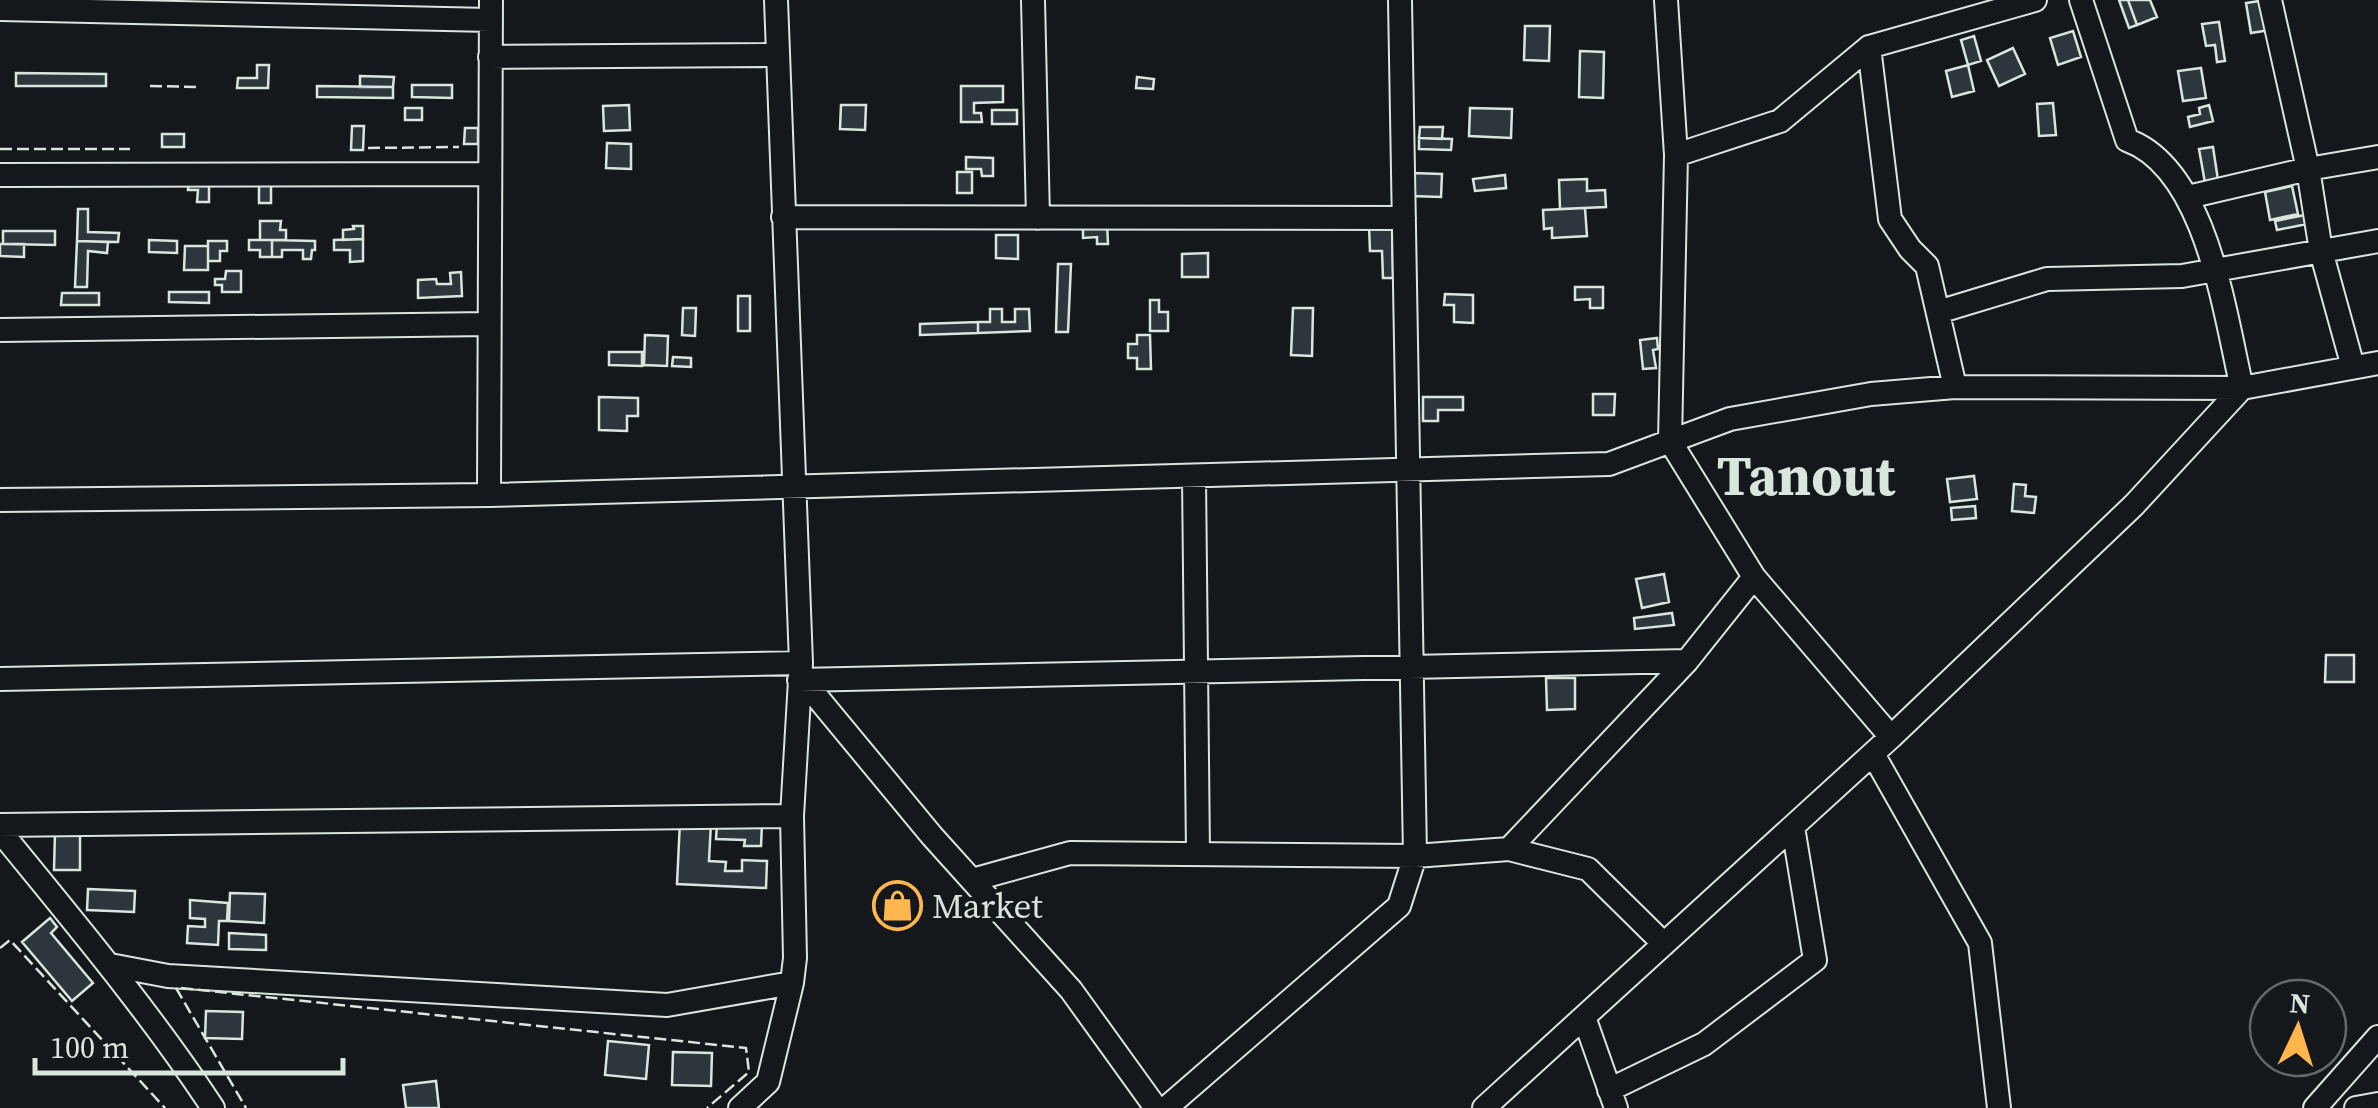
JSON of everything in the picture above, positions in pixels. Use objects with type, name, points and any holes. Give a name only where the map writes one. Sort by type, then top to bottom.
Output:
[{"type":"street","points":[[740,1108],[768,1082],[792,983],[794,958],[792,816],[800,672],[776,0]]},
{"type":"street","points":[[1033,0],[1038,218]]},
{"type":"street","points":[[1166,1108],[1399,906],[1415,856],[1400,0]]},
{"type":"street","points":[[1666,0],[1676,156],[1670,441],[1754,576],[1891,738]]},
{"type":"street","points":[[1676,156],[1780,121],[1869,47],[2035,0]]},
{"type":"street","points":[[2081,0],[2127,140],[2146,147],[2188,197],[2217,272],[2242,388]]},
{"type":"street","points":[[2270,0],[2308,169],[2321,250],[2353,367]]},
{"type":"street","points":[[0,9],[490,10],[489,495]]},
{"type":"street","points":[[1869,47],[1890,219],[1927,266],[1955,387]]},
{"type":"street","points":[[490,58],[776,55]]},
{"type":"street","points":[[2188,197],[2308,169],[2378,158]]},
{"type":"street","points":[[0,175],[490,174]]},
{"type":"street","points":[[784,217],[1404,218]]},
{"type":"street","points":[[1938,312],[2047,278],[2140,279],[2217,272],[2378,241]]},
{"type":"street","points":[[0,330],[490,324]]},
{"type":"street","points":[[0,500],[489,495],[1609,464],[1730,419],[1871,394],[1955,387],[2242,388],[2378,363]]},
{"type":"street","points":[[1484,1108],[1891,738],[2134,505],[2242,388]]},
{"type":"street","points":[[1194,477],[1198,854]]},
{"type":"street","points":[[1509,849],[1686,661],[1754,576]]},
{"type":"street","points":[[0,679],[1412,668],[1686,661]]},
{"type":"street","points":[[800,672],[972,880],[1071,990],[1156,1108]]},
{"type":"street","points":[[1873,754],[1980,942],[1999,1108]]},
{"type":"street","points":[[0,828],[792,816]]},
{"type":"street","points":[[1584,1017],[1613,1099],[1704,1044],[1815,960],[1793,827]]},
{"type":"street","points":[[0,828],[110,965],[213,1108]]},
{"type":"street","points":[[972,880],[1070,852],[1415,856],[1509,849],[1588,869],[1664,944]]},
{"type":"street","points":[[110,965],[168,976],[667,1006],[792,983]]},
{"type":"street","points":[[2315,1108],[2378,1037]]},
{"type":"street","points":[[2356,1108],[2378,1104]]},
{"type":"building","points":[[2119,0],[2128,0],[2137,25],[2129,28]]},
{"type":"building","points":[[2128,0],[2150,0],[2157,17],[2137,25]]},
{"type":"building","points":[[2266,0],[2270,30],[2251,33],[2246,3]]},
{"type":"building","points":[[2219,22],[2225,61],[2217,62],[2215,45],[2206,46],[2202,24]]},
{"type":"building","points":[[1525,26],[1550,26],[1549,61],[1524,60]]},
{"type":"building","points":[[2073,31],[2081,57],[2058,65],[2050,38]]},
{"type":"building","points":[[1974,36],[1981,61],[1968,65],[1961,40]]},
{"type":"building","points":[[2013,48],[2025,74],[1999,86],[1987,60]]},
{"type":"building","points":[[1580,51],[1604,52],[1603,98],[1579,97]]},
{"type":"building","points":[[257,65],[269,65],[268,88],[237,88],[238,78],[257,78]]},
{"type":"building","points":[[1968,65],[1974,91],[1952,97],[1946,71]]},
{"type":"building","points":[[2201,68],[2206,98],[2183,101],[2178,71]]},
{"type":"building","points":[[16,73],[106,74],[106,86],[16,86]]},
{"type":"building","points":[[360,76],[394,77],[393,87],[360,87]]},
{"type":"building","points":[[1137,77],[1154,79],[1153,89],[1136,88]]},
{"type":"building","points":[[412,85],[452,85],[452,98],[412,97]]},
{"type":"building","points":[[317,86],[393,87],[393,98],[317,97]]},
{"type":"building","points":[[961,86],[1003,86],[1003,102],[974,103],[974,113],[981,113],[982,122],[961,122]]},
{"type":"building","points":[[2053,103],[2056,135],[2039,136],[2037,104]]},
{"type":"building","points":[[629,105],[630,130],[604,131],[603,106]]},
{"type":"building","points":[[841,105],[866,105],[865,130],[840,129]]},
{"type":"building","points":[[2209,105],[2213,121],[2190,127],[2188,117],[2200,114],[2199,108]]},
{"type":"building","points":[[405,108],[422,108],[422,120],[405,120]]},
{"type":"building","points":[[1470,108],[1512,109],[1511,138],[1469,136]]},
{"type":"building","points":[[992,110],[1017,110],[1017,124],[992,124]]},
{"type":"building","points":[[352,126],[364,126],[363,150],[351,150]]},
{"type":"building","points":[[1420,127],[1443,127],[1442,139],[1419,138]]},
{"type":"building","points":[[465,128],[478,128],[478,144],[464,144]]},
{"type":"building","points":[[162,134],[184,134],[184,147],[162,147]]},
{"type":"building","points":[[1419,138],[1452,139],[1451,150],[1419,149]]},
{"type":"building","points":[[607,143],[631,144],[631,169],[606,168]]},
{"type":"building","points":[[2213,147],[2218,180],[2205,183],[2199,149]]},
{"type":"building","points":[[966,157],[993,158],[993,176],[982,176],[981,169],[966,169]]},
{"type":"building","points":[[957,172],[972,172],[972,193],[957,193]]},
{"type":"building","points":[[1412,173],[1442,174],[1441,197],[1411,196]]},
{"type":"building","points":[[1505,175],[1506,188],[1475,191],[1473,179]]},
{"type":"building","points":[[1587,179],[1587,191],[1605,190],[1606,207],[1560,209],[1559,180]]},
{"type":"building","points":[[259,180],[271,180],[271,203],[259,203]]},
{"type":"building","points":[[189,181],[209,182],[209,202],[197,202],[198,190],[188,190]]},
{"type":"building","points":[[2292,186],[2298,214],[2270,220],[2265,192]]},
{"type":"building","points":[[1585,208],[1587,236],[1552,238],[1552,228],[1544,229],[1543,210]]},
{"type":"building","points":[[78,209],[88,209],[88,232],[119,233],[118,242],[77,241]]},
{"type":"building","points":[[2305,215],[2307,224],[2277,230],[2275,221]]},
{"type":"building","points":[[260,221],[281,221],[280,230],[286,230],[286,240],[260,240]]},
{"type":"building","points":[[1107,223],[1108,244],[1097,244],[1097,237],[1083,238],[1083,224]]},
{"type":"building","points":[[353,226],[363,226],[363,239],[343,240],[343,230],[354,229]]},
{"type":"building","points":[[1369,226],[1392,226],[1393,278],[1383,278],[1382,251],[1370,251]]},
{"type":"building","points":[[3,231],[55,231],[55,245],[3,244]]},
{"type":"building","points":[[996,235],[1018,235],[1018,259],[996,258]]},
{"type":"building","points":[[363,239],[363,261],[350,262],[350,250],[334,250],[334,240]]},
{"type":"building","points":[[149,240],[177,241],[177,253],[149,252]]},
{"type":"building","points":[[249,240],[272,240],[272,257],[260,257],[260,250],[249,250]]},
{"type":"building","points":[[272,240],[315,241],[315,250],[311,259],[303,259],[303,250],[282,250],[282,257],[272,257]]},
{"type":"building","points":[[77,241],[108,242],[107,253],[88,251],[87,287],[75,287]]},
{"type":"building","points":[[208,241],[227,241],[227,251],[220,251],[220,261],[208,261]]},
{"type":"building","points":[[0,244],[24,244],[24,257],[0,256]]},
{"type":"building","points":[[185,246],[208,246],[208,270],[184,270]]},
{"type":"building","points":[[1208,253],[1208,277],[1182,277],[1182,254]]},
{"type":"building","points":[[1058,264],[1071,264],[1068,332],[1056,332]]},
{"type":"building","points":[[226,271],[241,271],[241,292],[222,292],[222,285],[215,285],[215,279],[225,279]]},
{"type":"building","points":[[461,272],[462,296],[418,298],[418,280],[436,279],[437,284],[451,284],[450,273]]},
{"type":"building","points":[[1575,287],[1603,287],[1603,308],[1590,308],[1590,299],[1575,300]]},
{"type":"building","points":[[169,292],[209,292],[209,303],[169,302]]},
{"type":"building","points":[[62,293],[99,293],[99,305],[61,305]]},
{"type":"building","points":[[1445,294],[1473,295],[1473,323],[1454,322],[1454,305],[1444,305]]},
{"type":"building","points":[[738,296],[750,296],[750,331],[738,331]]},
{"type":"building","points":[[1150,300],[1159,300],[1159,312],[1168,312],[1168,331],[1150,331]]},
{"type":"building","points":[[683,308],[696,308],[695,336],[682,335]]},
{"type":"building","points":[[1293,308],[1313,308],[1312,356],[1291,355]]},
{"type":"building","points":[[990,309],[1002,309],[1002,322],[1015,322],[1015,309],[1029,309],[1030,331],[978,333],[978,322],[990,322]]},
{"type":"building","points":[[978,322],[978,333],[920,335],[920,324]]},
{"type":"building","points":[[645,335],[668,336],[667,366],[644,365]]},
{"type":"building","points":[[1137,335],[1150,335],[1151,369],[1137,369],[1137,358],[1128,358],[1128,344],[1137,344]]},
{"type":"building","points":[[1657,338],[1658,349],[1653,350],[1656,368],[1643,369],[1640,340]]},
{"type":"building","points":[[609,352],[642,352],[642,366],[609,365]]},
{"type":"building","points":[[673,357],[691,358],[691,367],[672,366]]},
{"type":"building","points":[[1593,394],[1615,394],[1614,415],[1593,415]]},
{"type":"building","points":[[599,397],[638,398],[638,416],[627,416],[627,431],[599,430]]},
{"type":"building","points":[[1423,397],[1463,397],[1463,410],[1438,410],[1438,421],[1423,421]]},
{"type":"building","points":[[1974,476],[1977,499],[1950,502],[1947,479]]},
{"type":"building","points":[[2014,484],[2026,485],[2025,496],[2036,497],[2034,513],[2012,511]]},
{"type":"building","points":[[1975,506],[1976,518],[1952,520],[1951,508]]},
{"type":"building","points":[[1664,574],[1669,602],[1642,608],[1636,579]]},
{"type":"building","points":[[1672,613],[1674,625],[1635,629],[1634,618]]},
{"type":"building","points":[[2326,655],[2354,655],[2354,682],[2325,682]]},
{"type":"building","points":[[1546,678],[1575,678],[1575,709],[1547,710]]},
{"type":"building","points":[[680,821],[711,823],[709,861],[726,862],[725,871],[742,871],[742,860],[767,861],[766,888],[677,884]]},
{"type":"building","points":[[717,823],[762,824],[761,846],[744,846],[745,840],[716,839]]},
{"type":"building","points":[[55,832],[80,832],[80,870],[54,870]]},
{"type":"building","points":[[88,889],[135,891],[134,912],[87,910]]},
{"type":"building","points":[[230,893],[265,894],[264,923],[229,921]]},
{"type":"building","points":[[190,900],[228,903],[227,921],[219,921],[218,945],[187,943],[188,926],[205,927],[205,919],[190,918]]},
{"type":"building","points":[[50,918],[57,927],[51,933],[93,983],[72,1001],[22,942]]},
{"type":"building","points":[[229,933],[266,935],[266,950],[229,949]]},
{"type":"building","points":[[206,1011],[243,1012],[242,1039],[205,1038]]},
{"type":"building","points":[[608,1041],[649,1045],[646,1079],[605,1075]]},
{"type":"building","points":[[673,1052],[712,1053],[711,1086],[672,1085]]},
{"type":"building","points":[[436,1081],[439,1108],[406,1108],[403,1085]]},
{"type":"fence","points":[[150,86],[197,87]]},
{"type":"fence","points":[[368,148],[459,147]]},
{"type":"fence","points":[[0,149],[130,149]]},
{"type":"fence","points":[[0,948],[10,940],[165,1108]]},
{"type":"fence","points":[[176,988],[246,1108]]},
{"type":"fence","points":[[181,988],[746,1048],[749,1072],[707,1108]]},
{"type":"place","name":"Market","points":[[897,906]]},
{"type":"district","name":"Tanout","points":[[1806,476]]}]
